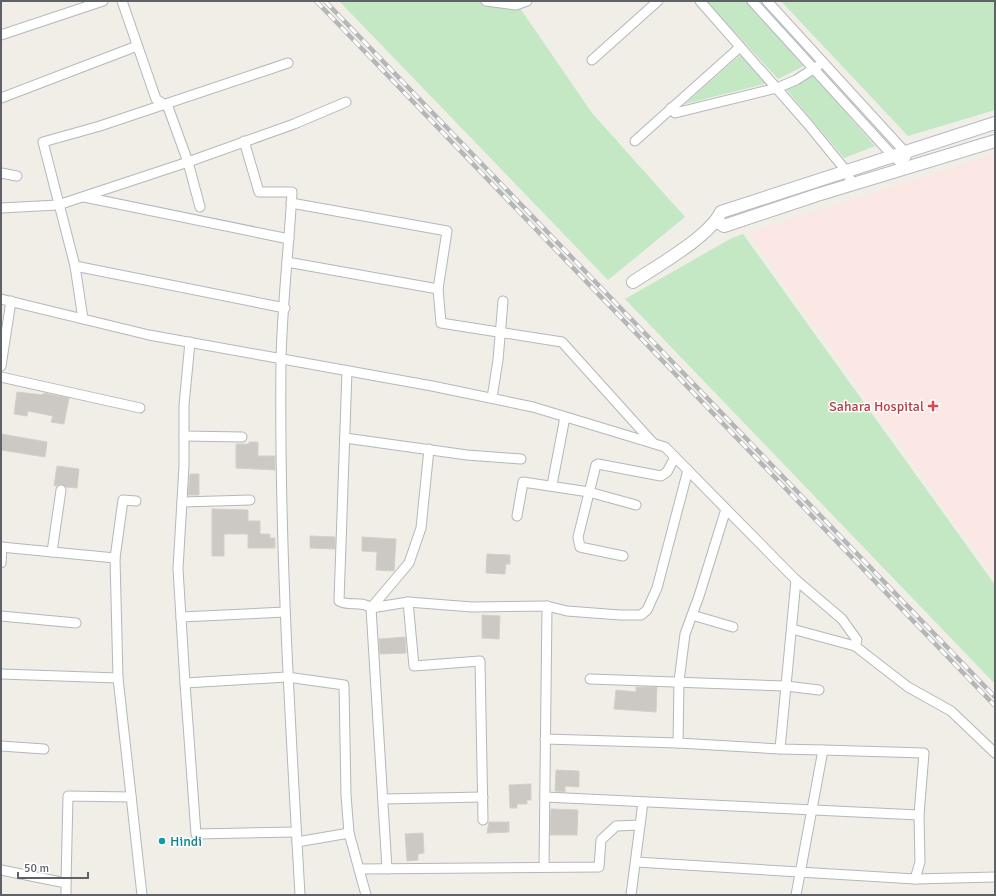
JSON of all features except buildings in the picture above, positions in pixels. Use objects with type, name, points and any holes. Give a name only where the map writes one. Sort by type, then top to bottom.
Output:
[{"type":"street","points":[[1,35],[103,1]]},
{"type":"street","points":[[122,1],[156,99],[168,107],[188,162],[200,207]]},
{"type":"street","points":[[486,1],[516,5],[527,1]]},
{"type":"street","points":[[592,60],[658,1]]},
{"type":"street","points":[[700,1],[777,88],[847,172],[852,184]]},
{"type":"street","points":[[752,1],[893,156],[906,168]]},
{"type":"street","points":[[767,1],[905,152],[906,168]]},
{"type":"street","points":[[1,98],[137,46]]},
{"type":"street","points":[[635,141],[740,47]]},
{"type":"street","points":[[83,319],[75,266],[58,205],[43,142],[288,63]]},
{"type":"street","points":[[671,108],[675,113],[777,88],[796,80],[823,63]]},
{"type":"street","points":[[1,208],[58,205],[188,162],[294,124],[346,102]]},
{"type":"street","points":[[633,282],[684,248],[717,221],[721,212],[995,123]]},
{"type":"street","points":[[244,141],[259,192],[292,192],[281,359],[281,469],[287,677],[300,895]]},
{"type":"street","points":[[717,221],[724,226],[852,184],[995,141]]},
{"type":"street","points":[[1,173],[17,176]]},
{"type":"street","points":[[82,197],[289,239]]},
{"type":"street","points":[[291,203],[447,231],[438,289],[441,323],[562,342],[654,444]]},
{"type":"street","points":[[287,262],[438,289]]},
{"type":"street","points":[[75,266],[285,308]]},
{"type":"street","points":[[1,300],[11,301],[149,335],[492,398],[533,407],[665,447],[796,580],[842,619],[857,640],[855,646]]},
{"type":"street","points":[[1,366],[11,301]]},
{"type":"street","points":[[492,398],[498,360],[503,301]]},
{"type":"street","points":[[190,342],[184,405],[182,502],[178,569],[196,834],[297,837],[349,833]]},
{"type":"street","points":[[347,371],[339,601],[342,603],[364,604],[371,608],[408,602],[472,607],[547,606],[567,610],[620,615],[641,615],[648,610],[656,588],[688,470]]},
{"type":"street","points":[[1,377],[140,408]]},
{"type":"street","points":[[552,485],[565,417]]},
{"type":"street","points":[[184,436],[242,437]]},
{"type":"street","points":[[345,438],[467,455],[521,459]]},
{"type":"street","points":[[387,869],[371,608],[409,563],[422,528],[429,449]]},
{"type":"street","points":[[623,556],[580,547],[578,537],[596,465],[598,464],[661,476],[667,472],[675,457]]},
{"type":"street","points":[[517,516],[523,482],[552,485],[589,492],[636,505]]},
{"type":"street","points":[[52,552],[61,490]]},
{"type":"street","points":[[136,501],[123,500],[114,558],[118,678],[142,895]]},
{"type":"street","points":[[182,502],[250,500]]},
{"type":"street","points":[[678,743],[679,681],[685,634],[726,509]]},
{"type":"street","points":[[1,563],[1,547],[114,558]]},
{"type":"street","points":[[780,749],[796,580]]},
{"type":"street","points":[[408,602],[414,666],[480,662],[483,820]]},
{"type":"street","points":[[544,867],[547,606]]},
{"type":"street","points":[[181,617],[285,612]]},
{"type":"street","points":[[692,615],[733,627]]},
{"type":"street","points":[[1,616],[76,622]]},
{"type":"street","points":[[792,630],[855,646],[908,687],[951,711],[995,753]]},
{"type":"street","points":[[1,674],[118,678]]},
{"type":"street","points":[[185,683],[287,677],[344,684],[346,795],[349,833],[366,895]]},
{"type":"street","points":[[590,679],[786,686],[819,690]]},
{"type":"street","points":[[545,739],[678,743],[780,749],[924,753],[919,815],[920,862],[915,879]]},
{"type":"street","points":[[1,746],[44,749]]},
{"type":"street","points":[[796,895],[823,750]]},
{"type":"street","points":[[66,895],[68,796],[132,797]]},
{"type":"street","points":[[383,799],[483,797]]},
{"type":"street","points":[[545,797],[919,815]]},
{"type":"street","points":[[631,895],[643,802]]},
{"type":"street","points":[[359,869],[599,867],[601,840],[616,826],[640,825]]},
{"type":"street","points":[[636,862],[915,879],[995,877]]},
{"type":"street","points":[[1,870],[66,883]]},
{"type":"shaded area","name":"Sahara Hospital","points":[[995,154],[995,578],[748,233]]},
{"type":"green space","points":[[339,1],[515,1],[592,113],[685,217],[608,280]]},
{"type":"green space","points":[[706,1],[746,1],[804,66],[778,79]]},
{"type":"green space","points":[[781,1],[995,1],[995,110],[908,136]]},
{"type":"green space","points":[[740,55],[768,83],[685,104]]},
{"type":"green space","points":[[813,75],[875,146],[844,158],[786,89]]},
{"type":"green space","points":[[743,234],[995,585],[995,684],[625,299],[730,239]]},
{"type":"railway","points":[[316,1],[995,706]]},
{"type":"railway","points":[[325,1],[995,697]]},
{"type":"place","name":"Sahara Hospital","points":[[933,406]]},
{"type":"place","name":"Hindi","points":[[162,841]]}]
